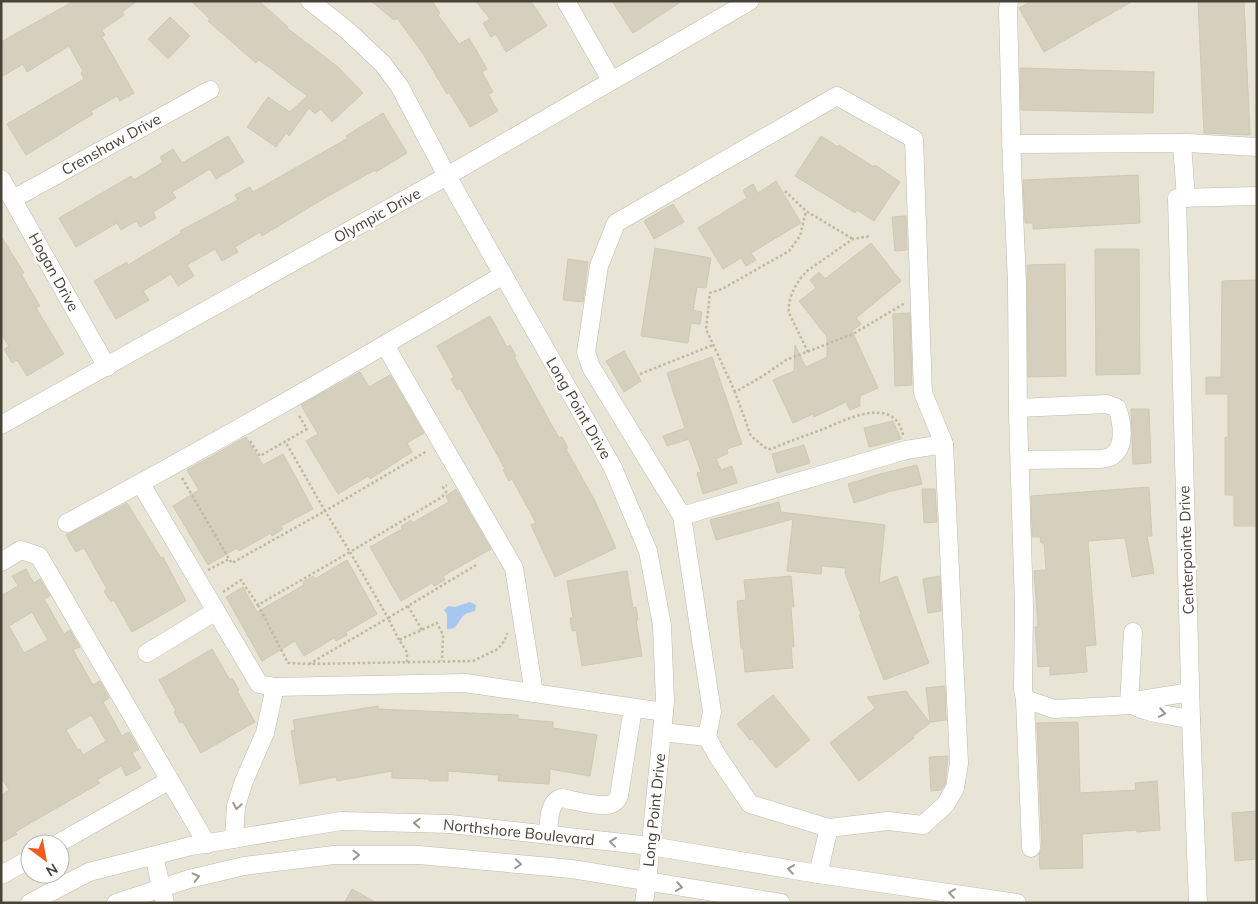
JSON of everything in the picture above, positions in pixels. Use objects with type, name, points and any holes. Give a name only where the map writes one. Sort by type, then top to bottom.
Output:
[{"type":"street","name":"Long Point Drive","points":[[310,1],[348,31],[384,64],[400,88],[446,176],[613,468],[648,551],[662,625],[665,701],[644,903]]},
{"type":"street","points":[[566,1],[611,80]]},
{"type":"street","name":"Olympic Drive","points":[[1,424],[446,176],[750,1]]},
{"type":"street","points":[[1009,1],[1011,144],[1017,283],[1018,408],[1024,606],[1023,690],[1025,699],[1031,848]]},
{"type":"street","name":"Crenshaw Drive","points":[[13,199],[210,90]]},
{"type":"street","points":[[837,96],[914,139],[923,393],[944,444],[959,762],[955,788],[946,804],[923,825],[888,821],[829,828],[750,804],[718,757],[707,737],[712,712],[682,516],[592,367],[586,352],[599,266],[616,223],[837,96]]},
{"type":"street","points":[[1011,144],[1182,144],[1257,147]]},
{"type":"street","name":"Centerpointe Drive","points":[[1182,144],[1190,692],[1198,903]]},
{"type":"street","name":"Hogan Drive","points":[[1,179],[106,367]]},
{"type":"street","points":[[1182,198],[1257,196]]},
{"type":"street","points":[[67,523],[141,484],[385,346],[503,275]]},
{"type":"street","points":[[385,346],[514,568],[534,693]]},
{"type":"street","points":[[1018,408],[1107,404],[1117,408],[1121,420],[1120,446],[1113,456],[1101,459],[1020,460]]},
{"type":"street","points":[[682,516],[906,450],[944,444]]},
{"type":"street","points":[[141,484],[259,684],[275,687],[465,683],[664,712]]},
{"type":"street","points":[[1,562],[22,550],[39,556],[207,844]]},
{"type":"street","points":[[147,653],[212,606]]},
{"type":"street","points":[[1131,705],[1133,632]]},
{"type":"street","points":[[234,839],[236,806],[265,733],[275,687]]},
{"type":"street","points":[[1025,699],[1054,709],[1131,705],[1141,700],[1190,692]]},
{"type":"street","points":[[1131,705],[1140,709],[1175,715],[1191,720]]},
{"type":"street","points":[[548,835],[552,804],[556,800],[561,798],[605,806],[613,804],[617,800],[634,708]]},
{"type":"street","points":[[662,732],[707,737]]},
{"type":"street","points":[[70,836],[170,780]]},
{"type":"street","name":"Northshore Boulevard","points":[[30,903],[89,872],[207,844],[341,821],[450,824],[651,846],[818,874],[1017,903]]},
{"type":"street","points":[[818,874],[829,828]]},
{"type":"street","name":"Northshore Boulevard","points":[[116,903],[163,896],[190,879],[244,866],[334,855],[419,855],[572,869],[781,903]]},
{"type":"street","points":[[154,856],[163,896]]},
{"type":"street","points":[[1,875],[20,865]]},
{"type":"path","points":[[785,191],[806,211],[853,239]]},
{"type":"path","points":[[806,211],[800,236],[789,251],[722,289],[710,293],[706,329],[713,346],[735,392],[751,436],[767,449],[850,418],[872,413],[883,413],[900,424],[906,450]]},
{"type":"path","points":[[808,352],[789,313],[788,306],[792,294],[807,271],[853,239],[870,236]]},
{"type":"path","points":[[735,392],[764,376],[786,360],[853,334],[919,295]]},
{"type":"path","points":[[640,374],[713,346]]},
{"type":"path","points":[[241,427],[260,456],[307,428],[290,400]]},
{"type":"path","points":[[285,441],[407,652],[406,662]]},
{"type":"path","points":[[174,465],[232,563],[325,512],[441,442]]},
{"type":"path","points":[[258,605],[442,497],[446,492],[443,487],[462,477]]},
{"type":"path","points":[[196,577],[229,558]]},
{"type":"path","points":[[308,664],[476,565]]},
{"type":"path","points":[[212,606],[242,580],[258,605],[288,662],[308,664],[472,661],[498,649],[505,640],[508,630]]},
{"type":"path","points":[[408,606],[422,630]]},
{"type":"path","points":[[399,640],[437,623],[443,635],[442,661]]},
{"type":"shaded area","points":[[1,1],[1257,1],[1257,903],[1,903]]},
{"type":"water","points":[[470,602],[476,605],[475,611],[464,615],[455,627],[447,629],[447,614],[444,610],[449,606],[455,607]]},
{"type":"building","points":[[74,1],[137,1],[122,12],[124,15],[102,30],[105,35],[102,37],[134,93],[120,101],[117,96],[91,111],[93,114],[26,155],[7,124],[84,79],[81,73],[83,71],[69,46],[27,72],[23,64],[1,77],[1,42]]},
{"type":"building","points":[[191,1],[259,1],[287,28],[338,67],[363,93],[332,122],[321,109],[315,114],[309,108],[289,136],[286,133],[276,147],[247,127],[268,97],[290,112],[307,96],[259,60],[256,63],[208,21],[210,19]]},
{"type":"building","points":[[371,1],[432,1],[440,13],[438,15],[459,44],[469,38],[487,69],[482,72],[493,92],[488,94],[498,111],[470,127],[449,92],[447,94],[422,52],[397,18],[394,20]]},
{"type":"building","points":[[476,1],[531,1],[547,26],[506,52],[496,34],[491,37],[483,23],[490,19]]},
{"type":"building","points":[[612,1],[682,1],[633,33]]},
{"type":"building","points":[[1032,1],[1133,1],[1044,52],[1019,8]]},
{"type":"building","points":[[1198,1],[1244,1],[1250,135],[1204,133]]},
{"type":"building","points":[[170,17],[190,36],[168,59],[148,39]]},
{"type":"building","points":[[1020,68],[1154,72],[1153,113],[1021,110]]},
{"type":"building","points":[[383,113],[407,153],[376,172],[375,170],[323,199],[262,236],[260,232],[235,247],[238,252],[222,261],[215,249],[187,265],[194,276],[178,286],[171,274],[143,291],[149,300],[116,319],[94,281],[127,262],[128,265],[181,233],[180,231],[238,200],[235,195],[250,187],[253,192],[348,138],[346,136]]},
{"type":"building","points":[[228,136],[244,162],[216,179],[210,169],[172,192],[176,198],[153,212],[156,218],[140,227],[136,221],[121,230],[117,223],[76,247],[59,218],[131,176],[134,180],[163,162],[160,157],[173,149],[182,163]]},
{"type":"building","points":[[821,136],[874,167],[875,165],[900,182],[874,221],[857,210],[855,213],[795,176]]},
{"type":"building","points":[[1138,175],[1140,223],[1033,229],[1033,223],[1025,223],[1023,180]]},
{"type":"building","points":[[776,181],[801,223],[751,253],[756,260],[746,266],[741,258],[723,269],[698,228],[747,198],[743,190],[753,184],[758,193]]},
{"type":"building","points":[[673,204],[684,222],[654,239],[644,221]]},
{"type":"building","points":[[906,216],[907,250],[895,251],[892,217]]},
{"type":"building","points":[[1,236],[24,273],[21,274],[40,306],[36,308],[64,354],[27,376],[17,360],[12,363],[4,349],[9,346],[1,334]]},
{"type":"building","points":[[871,243],[901,281],[856,318],[861,324],[852,331],[878,388],[860,396],[860,406],[850,410],[846,402],[814,417],[813,414],[793,423],[773,380],[794,371],[795,345],[806,367],[827,357],[827,337],[799,301],[816,288],[810,280],[819,272],[825,279]]},
{"type":"building","points":[[655,248],[711,258],[706,288],[697,287],[693,310],[702,312],[700,324],[691,323],[688,343],[641,336]]},
{"type":"building","points":[[1095,249],[1139,249],[1140,374],[1096,375]]},
{"type":"building","points":[[568,259],[588,262],[583,302],[563,300]]},
{"type":"building","points":[[1065,264],[1066,376],[1028,377],[1027,265]]},
{"type":"building","points":[[1257,280],[1257,526],[1234,526],[1234,495],[1225,495],[1225,437],[1228,437],[1228,394],[1206,394],[1206,377],[1221,377],[1222,281]]},
{"type":"building","points":[[910,313],[912,385],[895,386],[893,314]]},
{"type":"building","points":[[490,316],[507,347],[510,345],[516,356],[514,357],[559,438],[562,437],[568,448],[566,449],[595,501],[616,548],[555,577],[531,525],[536,523],[512,479],[509,481],[503,470],[505,469],[460,388],[457,390],[451,379],[454,377],[437,346]]},
{"type":"building","points":[[624,351],[641,381],[624,392],[606,361]]},
{"type":"building","points":[[712,357],[742,444],[727,449],[728,453],[716,459],[721,470],[732,466],[737,483],[703,494],[697,473],[701,472],[689,439],[667,446],[663,436],[685,428],[667,373]]},
{"type":"building","points":[[360,372],[369,387],[390,375],[424,433],[407,443],[412,452],[370,479],[368,476],[338,494],[306,441],[318,434],[301,405]]},
{"type":"building","points":[[1131,409],[1149,409],[1151,463],[1133,464]]},
{"type":"building","points":[[893,421],[901,439],[869,447],[864,428]]},
{"type":"building","points":[[246,437],[263,465],[283,454],[313,509],[281,526],[283,529],[272,536],[271,533],[239,551],[237,548],[208,565],[173,506],[199,490],[187,470]]},
{"type":"building","points":[[804,445],[810,463],[777,473],[772,454]]},
{"type":"building","points":[[917,465],[922,484],[854,503],[848,484]]},
{"type":"building","points":[[1149,487],[1152,536],[1147,536],[1154,573],[1132,577],[1125,538],[1088,541],[1096,645],[1085,646],[1087,672],[1050,675],[1050,666],[1038,667],[1035,627],[1038,627],[1034,571],[1046,570],[1044,543],[1041,543],[1040,537],[1032,537],[1031,496]]},
{"type":"building","points":[[456,489],[491,549],[443,576],[445,580],[434,586],[432,583],[401,601],[370,547],[402,529],[401,526],[411,520],[412,523],[449,502],[446,496]]},
{"type":"building","points":[[922,489],[935,489],[937,522],[924,523]]},
{"type":"building","points":[[779,502],[781,512],[885,525],[879,583],[897,576],[929,663],[884,680],[859,615],[861,614],[845,573],[846,568],[822,566],[821,574],[787,571],[793,519],[716,540],[710,520]]},
{"type":"building","points":[[127,503],[161,558],[163,557],[186,601],[132,632],[114,600],[111,602],[104,591],[107,589],[84,548],[76,552],[66,535]]},
{"type":"building","points":[[347,560],[377,614],[346,632],[347,635],[336,641],[334,638],[304,656],[295,641],[262,661],[226,597],[243,587],[257,612],[304,585],[303,582],[313,576],[315,579]]},
{"type":"building","points":[[26,569],[34,583],[40,579],[50,596],[44,599],[64,634],[70,630],[80,647],[73,650],[93,685],[100,681],[109,698],[103,702],[122,736],[129,732],[139,749],[132,753],[141,768],[126,776],[121,766],[97,780],[100,783],[15,832],[17,834],[1,843],[1,795],[9,790],[1,777],[1,596],[18,586],[12,576]],"holes":[[[32,612],[48,640],[24,653],[9,626]],[[91,715],[106,741],[83,755],[66,730]]]},
{"type":"building","points":[[627,571],[633,608],[636,607],[638,620],[636,620],[642,656],[582,666],[576,630],[572,631],[570,618],[573,618],[567,581]]},
{"type":"building","points":[[791,576],[794,607],[791,607],[794,647],[791,647],[793,668],[745,672],[737,601],[746,600],[744,580]]},
{"type":"building","points":[[940,576],[941,611],[928,613],[923,579]]},
{"type":"building","points":[[212,649],[230,680],[232,678],[239,690],[237,691],[255,722],[201,753],[183,722],[180,723],[174,712],[176,711],[159,680]]},
{"type":"building","points":[[945,686],[946,720],[930,722],[926,688]]},
{"type":"building","points":[[906,691],[930,723],[859,781],[830,743],[875,708],[867,697]]},
{"type":"building","points":[[773,695],[810,740],[776,768],[737,724]]},
{"type":"building","points":[[378,706],[378,709],[518,715],[518,719],[553,722],[553,728],[597,735],[590,776],[550,769],[549,784],[498,781],[499,775],[448,771],[448,781],[429,781],[429,779],[392,778],[392,771],[337,781],[336,777],[300,784],[291,731],[295,730],[293,720]]},
{"type":"building","points":[[1078,722],[1080,793],[1136,790],[1135,783],[1157,781],[1160,830],[1082,834],[1083,868],[1040,869],[1039,854],[1042,848],[1037,723]]},
{"type":"building","points":[[948,756],[945,784],[941,790],[931,791],[929,757]]},
{"type":"building","points":[[1257,811],[1257,859],[1235,861],[1232,813]]},
{"type":"building","points":[[352,889],[377,903],[344,903]]}]
